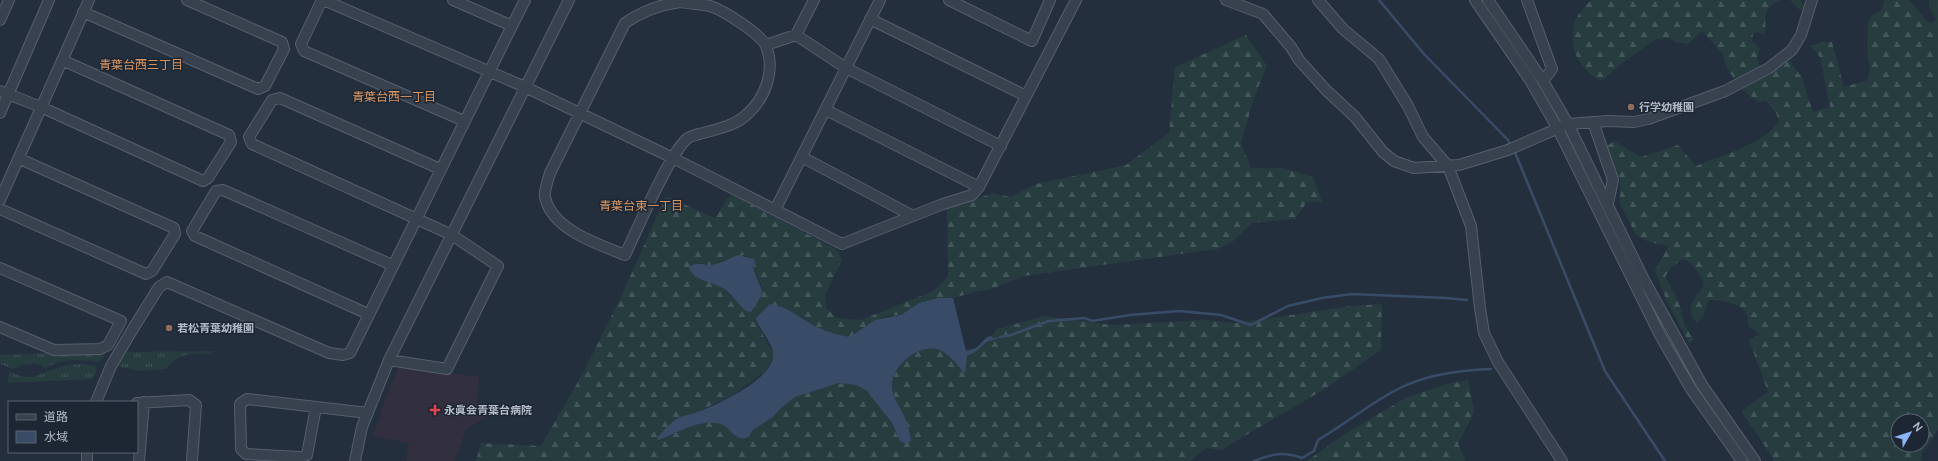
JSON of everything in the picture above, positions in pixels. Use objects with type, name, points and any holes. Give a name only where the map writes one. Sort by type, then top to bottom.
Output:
[{"type":"street","points":[[0,20],[9,0]]},
{"type":"street","points":[[0,113],[4,93],[49,0]]},
{"type":"street","points":[[0,200],[20,159],[41,107],[89,0]]},
{"type":"street","points":[[83,12],[258,89],[266,86],[284,49],[282,42],[187,0]]},
{"type":"street","points":[[452,0],[512,26]]},
{"type":"street","points":[[96,401],[111,366],[131,332],[159,287],[167,282],[329,353],[343,354],[350,352],[525,0]]},
{"type":"street","points":[[355,461],[362,427],[390,360],[568,0]]},
{"type":"street","points":[[766,45],[796,35],[814,0]]},
{"type":"street","points":[[775,210],[880,0]]},
{"type":"street","points":[[949,0],[1032,42],[1050,0]]},
{"type":"street","points":[[464,121],[304,51],[301,44],[320,4],[326,1],[490,70],[673,158],[842,244],[943,204],[972,195],[979,187],[1001,146],[1076,0]]},
{"type":"street","points":[[1226,0],[1263,14],[1326,90],[1355,117],[1383,152],[1394,161],[1414,168],[1459,165],[1501,152],[1568,124],[1593,122],[1634,122],[1648,119],[1725,91],[1769,68],[1792,50],[1800,35],[1812,0]]},
{"type":"street","points":[[1318,0],[1343,28],[1379,59],[1408,106],[1423,137],[1448,166],[1471,226],[1484,333],[1498,362],[1562,461]]},
{"type":"street","points":[[1475,0],[1530,80],[1558,129],[1660,335],[1691,389],[1742,461]]},
{"type":"street","points":[[1488,0],[1543,81],[1568,124],[1648,287],[1702,385],[1754,461]]},
{"type":"street","points":[[1527,0],[1552,69],[1543,81]]},
{"type":"street","points":[[680,2],[709,6],[724,12],[747,27],[766,45],[769,64],[769,78],[763,94],[756,106],[744,118],[726,126],[688,138],[673,158],[624,255],[580,236],[562,223],[551,210],[545,197],[550,173],[625,23],[647,10],[660,5],[680,2]]},
{"type":"street","points":[[870,19],[1026,96]]},
{"type":"street","points":[[796,35],[846,68],[1001,146]]},
{"type":"street","points":[[4,93],[41,107],[203,181],[208,178],[231,142],[229,135],[62,60]]},
{"type":"street","points":[[390,360],[447,369],[498,266],[452,235],[252,144],[249,137],[272,100],[280,98],[440,169]]},
{"type":"street","points":[[826,110],[979,187]]},
{"type":"street","points":[[1593,122],[1613,180],[1608,203]]},
{"type":"street","points":[[802,157],[913,216]]},
{"type":"street","points":[[0,209],[146,274],[152,271],[175,234],[174,228],[20,159]]},
{"type":"street","points":[[368,314],[195,236],[192,231],[216,191],[223,190],[392,265]]},
{"type":"street","points":[[0,268],[121,321],[108,345],[100,349],[54,350],[0,327]]},
{"type":"street","points":[[316,407],[307,455],[300,457],[246,454],[241,449],[240,404],[247,399],[368,413]]},
{"type":"street","points":[[139,461],[140,403],[189,400],[196,405],[192,461]]},
{"type":"shaded area","name":"永眞会青葉台病院","points":[[401,366],[479,377],[477,403],[490,405],[488,416],[466,429],[455,461],[406,461],[409,443],[373,436],[384,402],[398,369]]},
{"type":"green space","points":[[1591,0],[1784,0],[1773,3],[1766,12],[1765,34],[1753,32],[1752,41],[1760,48],[1757,58],[1760,68],[1763,70],[1790,61],[1802,78],[1813,112],[1830,107],[1820,57],[1811,46],[1821,42],[1832,42],[1844,87],[1868,80],[1870,68],[1867,51],[1868,22],[1872,15],[1881,11],[1885,0],[1909,0],[1927,21],[1932,23],[1936,19],[1929,6],[1929,0],[1938,0],[1938,430],[1930,442],[1930,413],[1890,413],[1890,453],[1922,453],[1921,461],[1775,461],[1741,411],[1768,392],[1749,340],[1761,334],[1749,327],[1747,315],[1743,309],[1737,305],[1722,301],[1709,300],[1702,318],[1697,323],[1691,313],[1691,308],[1694,299],[1704,286],[1696,270],[1690,263],[1683,259],[1672,266],[1665,277],[1679,302],[1684,324],[1694,340],[1689,343],[1667,302],[1655,270],[1669,246],[1649,242],[1636,235],[1620,204],[1620,178],[1604,166],[1597,153],[1614,141],[1641,157],[1678,145],[1696,166],[1753,143],[1764,136],[1779,121],[1776,113],[1766,101],[1759,102],[1741,89],[1727,68],[1723,54],[1702,31],[1688,44],[1676,42],[1669,38],[1656,39],[1622,63],[1602,81],[1594,77],[1580,63],[1575,52],[1573,29],[1580,12]]},
{"type":"green space","points":[[1790,0],[1800,0],[1804,5],[1801,11]]},
{"type":"green space","points":[[1246,35],[1267,66],[1254,98],[1241,143],[1251,168],[1283,168],[1313,177],[1322,202],[1307,202],[1295,219],[1252,223],[1232,242],[1217,249],[1024,276],[989,290],[953,298],[938,298],[901,315],[886,316],[850,337],[836,336],[811,324],[758,326],[773,353],[767,370],[733,395],[695,413],[682,416],[660,440],[694,425],[712,422],[721,423],[728,427],[736,437],[749,437],[754,430],[771,419],[795,397],[808,391],[844,383],[857,385],[871,395],[883,410],[900,441],[911,441],[908,425],[892,390],[893,379],[896,371],[907,358],[922,350],[937,349],[949,356],[965,374],[967,356],[1000,338],[1000,336],[993,338],[992,336],[997,329],[1043,316],[1113,325],[1202,320],[1237,323],[1351,306],[1382,304],[1381,350],[1323,390],[1221,450],[1206,448],[1190,461],[476,461],[481,443],[541,446],[583,373],[620,299],[666,196],[715,218],[731,194],[836,249],[842,259],[826,294],[825,301],[827,309],[837,318],[861,320],[933,291],[948,277],[947,209],[993,193],[1010,197],[1036,184],[1126,165],[1169,133],[1175,67]],"holes":[[[744,255],[754,259],[755,262],[753,268],[763,289],[733,299],[723,288],[709,281],[692,265],[698,263],[710,265]]]},
{"type":"green space","points":[[106,351],[102,360],[97,362],[77,360],[64,361],[45,368],[38,364],[30,364],[22,365],[14,369],[0,364],[0,355]]},
{"type":"green space","points":[[217,351],[184,355],[173,362],[166,369],[141,371],[119,367],[117,364],[124,352]]},
{"type":"green space","points":[[82,364],[96,366],[97,369],[93,379],[8,382],[9,371],[20,376],[33,377],[65,365]]},
{"type":"green space","points":[[1468,380],[1474,412],[1458,444],[1466,461],[1307,461],[1340,437],[1405,398],[1447,384]]},
{"type":"water","points":[[738,255],[754,259],[755,262],[753,268],[762,291],[760,299],[751,312],[746,311],[724,289],[695,276],[689,268],[696,264],[717,264]]},
{"type":"water","points":[[938,298],[953,298],[966,351],[976,348],[987,337],[1002,337],[987,342],[975,352],[967,356],[965,374],[949,356],[937,349],[922,350],[907,358],[901,364],[893,379],[892,390],[909,427],[911,441],[906,444],[900,441],[892,423],[867,391],[856,385],[839,383],[795,397],[781,408],[773,417],[753,430],[749,437],[739,438],[721,424],[708,423],[686,428],[659,440],[657,438],[665,429],[680,417],[695,413],[729,398],[754,382],[764,373],[771,363],[773,354],[772,349],[756,318],[770,304],[786,309],[824,330],[850,337],[875,320],[901,315],[919,303]]},
{"type":"waterway","points":[[1379,0],[1424,54],[1508,140],[1511,146]]},
{"type":"waterway","points":[[1514,150],[1605,371],[1665,461]]},
{"type":"waterway","points":[[1000,337],[1011,335],[1049,321],[1085,318],[1092,321],[1130,315],[1179,311],[1221,315],[1251,325],[1288,306],[1322,298],[1352,294],[1467,300]]},
{"type":"waterway","points":[[1254,461],[1278,454],[1302,458],[1314,451],[1318,440],[1378,401],[1409,384],[1432,376],[1467,370],[1491,369]]},
{"type":"place","name":"行学幼稚園","points":[[1631,107]]},
{"type":"place","name":"若松青葉幼稚園","points":[[169,328]]},
{"type":"place","name":"永眞会青葉台病院","points":[[435,410]]},
{"type":"district","name":"青葉台西三丁目","points":[[141,65]]},
{"type":"district","name":"青葉台西一丁目","points":[[394,97]]},
{"type":"district","name":"青葉台東一丁目","points":[[641,206]]}]
